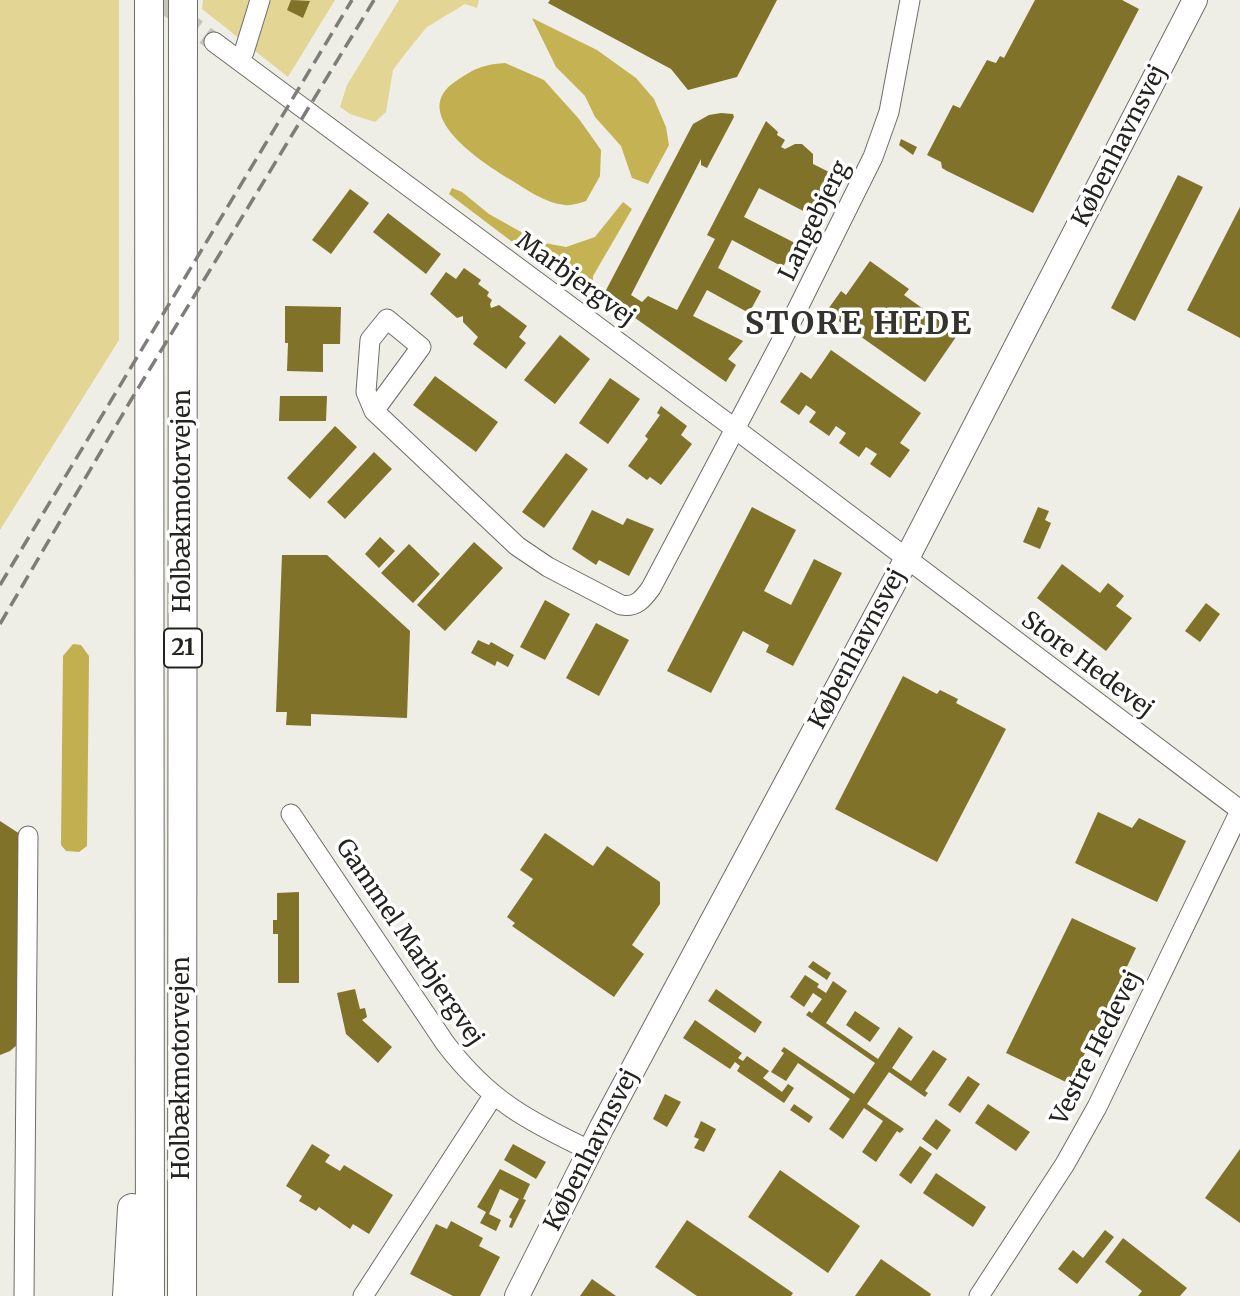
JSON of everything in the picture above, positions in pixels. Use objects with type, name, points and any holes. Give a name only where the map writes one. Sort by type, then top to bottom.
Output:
[{"type":"highway","name":"Holbækmotorvejen","points":[[149,0],[149,1296]]},
{"type":"highway","name":"Holbækmotorvejen","points":[[182,1296],[183,0]]},
{"type":"highway","points":[[127,1296],[135,1147],[149,1052]]},
{"type":"highway","points":[[183,1078],[196,1197],[198,1296]]},
{"type":"main road","name":"Københavnsvej","points":[[517,1296],[591,1151],[906,560],[1195,0]]},
{"type":"street","points":[[238,60],[244,52],[260,0]]},
{"type":"street","name":"Langebjerg","points":[[374,411],[517,546],[548,567],[621,605],[633,606],[645,596],[782,340],[873,158],[889,112],[910,0]]},
{"type":"street","name":"Marbjergvej","points":[[214,42],[734,428],[906,560]]},
{"type":"street","name":"Store Hedevej","points":[[906,560],[1240,811]]},
{"type":"street","name":"Vestre Hedevej","points":[[979,1296],[1065,1164],[1097,1107],[1240,811]]},
{"type":"street","name":"Gammel Marbjergvej","points":[[291,814],[445,1043],[466,1069],[493,1096],[524,1119],[591,1151]]},
{"type":"street","points":[[24,1296],[28,836]]},
{"type":"street","points":[[363,1296],[493,1096]]},
{"type":"shaded area","points":[[0,0],[119,0],[119,340],[0,530]]},
{"type":"shaded area","points":[[203,0],[335,0],[288,77],[202,9]]},
{"type":"shaded area","points":[[399,0],[479,0],[477,8],[465,4],[427,27],[393,70],[386,112],[375,122],[350,114],[340,107],[347,85]]},
{"type":"shaded area","points":[[532,18],[597,50],[636,78],[654,99],[666,127],[669,145],[648,184],[632,178],[621,146],[595,117],[585,96],[556,67]]},
{"type":"shaded area","points":[[505,63],[544,80],[579,119],[601,150],[600,176],[586,201],[565,205],[536,196],[468,150],[454,137],[444,122],[440,108],[443,94],[456,81],[479,68]]},
{"type":"shaded area","points":[[452,188],[462,192],[489,214],[539,242],[566,247],[595,237],[623,202],[632,209],[593,276],[593,303],[449,194]]},
{"type":"shaded area","points":[[73,644],[81,645],[89,656],[87,846],[79,852],[66,851],[61,845],[63,656]]},
{"type":"building","points":[[291,0],[310,1],[303,18],[287,10]]},
{"type":"building","points":[[550,0],[777,0],[737,77],[688,90],[671,69],[548,3]]},
{"type":"building","points":[[1035,0],[1122,0],[1139,9],[1033,213],[947,171],[942,168],[941,162],[927,155],[953,105],[960,108],[987,60],[996,63],[1000,56],[1004,58]]},
{"type":"building","points":[[733,114],[734,117],[707,168],[701,165],[701,159],[631,295],[642,302],[648,296],[677,310],[715,239],[707,235],[766,121],[778,132],[777,135],[785,140],[781,147],[785,149],[802,144],[813,154],[813,164],[831,173],[809,214],[759,188],[744,217],[795,243],[783,267],[732,240],[718,268],[761,291],[749,313],[707,290],[693,316],[743,341],[728,359],[736,365],[726,382],[604,294],[693,124],[709,115]]},
{"type":"building","points":[[901,139],[917,147],[913,155],[899,145]]},
{"type":"building","points":[[1178,175],[1203,187],[1135,321],[1111,308]]},
{"type":"building","points":[[350,189],[369,203],[331,254],[312,240]]},
{"type":"building","points":[[1240,207],[1240,338],[1187,310]]},
{"type":"building","points":[[388,213],[441,254],[426,274],[373,232]]},
{"type":"building","points":[[870,261],[909,289],[904,295],[958,334],[925,382],[826,312],[841,291],[846,295]]},
{"type":"building","points":[[464,268],[481,280],[478,284],[489,292],[487,296],[492,300],[491,308],[499,305],[527,326],[519,337],[526,343],[506,369],[473,344],[478,337],[463,322],[463,316],[457,318],[430,294],[446,272],[456,279]]},
{"type":"building","points":[[285,306],[341,307],[340,344],[323,344],[323,372],[287,371]]},
{"type":"building","points":[[560,335],[590,359],[555,404],[524,380]]},
{"type":"building","points":[[831,350],[921,413],[900,443],[910,450],[890,478],[870,464],[877,454],[866,447],[859,457],[839,443],[846,433],[836,426],[829,436],[809,422],[816,412],[806,405],[799,415],[780,402],[801,372],[811,379]]},
{"type":"building","points":[[435,376],[498,422],[476,452],[413,405]]},
{"type":"building","points":[[610,378],[640,399],[608,444],[579,423]]},
{"type":"building","points":[[280,396],[327,396],[326,421],[279,421]]},
{"type":"building","points":[[661,406],[687,426],[681,435],[692,444],[661,485],[650,477],[647,480],[628,466],[648,439],[645,436],[660,415],[657,413]]},
{"type":"building","points":[[335,426],[357,447],[310,499],[287,478]]},
{"type":"building","points":[[374,452],[392,469],[345,519],[327,502]]},
{"type":"building","points":[[566,453],[588,469],[544,528],[522,512]]},
{"type":"building","points":[[752,507],[796,530],[764,591],[791,605],[814,559],[842,573],[793,666],[766,652],[769,645],[743,631],[711,693],[667,671]]},
{"type":"building","points":[[1038,507],[1049,511],[1045,520],[1051,523],[1040,549],[1023,542]]},
{"type":"building","points":[[592,510],[623,525],[627,518],[654,529],[629,576],[599,560],[596,565],[572,549]]},
{"type":"building","points":[[380,537],[395,551],[379,568],[365,554]]},
{"type":"building","points":[[474,542],[503,568],[445,631],[417,605]]},
{"type":"building","points":[[409,544],[440,574],[413,603],[381,573]]},
{"type":"building","points":[[282,555],[327,555],[410,631],[407,718],[311,714],[311,726],[286,725],[287,712],[276,712]]},
{"type":"building","points":[[1062,564],[1100,593],[1108,583],[1124,596],[1116,606],[1132,618],[1106,651],[1037,598]]},
{"type":"building","points":[[545,600],[570,614],[545,660],[520,647]]},
{"type":"building","points":[[1206,603],[1220,614],[1200,642],[1185,631]]},
{"type":"building","points":[[596,623],[629,640],[599,696],[566,678]]},
{"type":"building","points":[[478,640],[489,645],[491,642],[514,655],[508,667],[497,661],[495,666],[471,653]]},
{"type":"building","points":[[903,676],[937,694],[940,690],[958,699],[956,703],[1006,729],[937,862],[835,809]]},
{"type":"building","points":[[1098,812],[1132,828],[1139,818],[1186,841],[1157,902],[1075,863]]},
{"type":"building","points":[[0,821],[23,836],[18,1044],[0,1055]]},
{"type":"building","points":[[545,833],[593,866],[607,846],[660,882],[660,904],[632,945],[644,954],[614,997],[512,926],[515,923],[507,917],[533,879],[520,870]]},
{"type":"building","points":[[299,892],[299,983],[278,983],[278,934],[273,934],[273,920],[277,920],[277,893]]},
{"type":"building","points":[[1072,918],[1136,948],[1070,1084],[1006,1053]]},
{"type":"building","points":[[813,961],[831,973],[827,980],[808,967]]},
{"type":"building","points":[[805,975],[819,984],[817,987],[826,993],[833,981],[847,991],[826,1023],[878,1059],[899,1027],[913,1037],[892,1068],[911,1081],[933,1050],[947,1059],[925,1091],[928,1093],[925,1097],[889,1072],[867,1104],[904,1129],[900,1133],[897,1131],[876,1162],[862,1152],[883,1121],[864,1108],[843,1139],[829,1129],[850,1099],[798,1063],[786,1081],[771,1072],[784,1053],[781,1051],[784,1047],[854,1094],[875,1063],[806,1015],[809,1011],[812,1013],[822,999],[813,993],[804,1007],[790,997]]},
{"type":"building","points":[[355,989],[360,1009],[365,1008],[367,1017],[362,1020],[392,1047],[378,1063],[346,1034],[337,993]]},
{"type":"building","points":[[716,989],[762,1022],[755,1033],[708,1001]]},
{"type":"building","points":[[855,1011],[880,1028],[870,1042],[846,1025]]},
{"type":"building","points":[[695,1020],[742,1053],[738,1058],[743,1061],[747,1056],[769,1071],[763,1078],[782,1092],[788,1084],[794,1088],[784,1103],[737,1071],[740,1066],[735,1062],[730,1069],[683,1038]]},
{"type":"building","points":[[968,1076],[980,1084],[960,1113],[948,1105]]},
{"type":"building","points":[[665,1094],[681,1102],[667,1127],[653,1119]]},
{"type":"building","points":[[794,1104],[813,1117],[809,1123],[790,1110]]},
{"type":"building","points":[[988,1104],[1030,1132],[1016,1151],[975,1123]]},
{"type":"building","points":[[936,1119],[951,1130],[937,1150],[922,1139]]},
{"type":"building","points":[[701,1121],[716,1129],[704,1152],[694,1148],[699,1139],[694,1137]]},
{"type":"building","points":[[312,1144],[330,1155],[325,1162],[340,1171],[344,1165],[393,1195],[369,1234],[353,1224],[350,1229],[319,1207],[316,1211],[299,1201],[302,1196],[286,1186]]},
{"type":"building","points":[[513,1144],[546,1162],[536,1179],[504,1160]]},
{"type":"building","points":[[920,1146],[932,1154],[911,1184],[899,1175]]},
{"type":"building","points":[[1240,1149],[1240,1223],[1205,1198]]},
{"type":"building","points":[[500,1169],[530,1184],[523,1199],[526,1200],[512,1228],[509,1227],[512,1219],[509,1217],[519,1199],[500,1189],[489,1214],[501,1220],[496,1231],[480,1223],[486,1212],[477,1207]]},
{"type":"building","points":[[780,1170],[860,1226],[828,1273],[748,1217]]},
{"type":"building","points":[[936,1173],[986,1207],[973,1227],[923,1193]]},
{"type":"building","points":[[687,1220],[793,1293],[791,1296],[697,1296],[655,1267]]},
{"type":"building","points":[[451,1221],[483,1238],[479,1246],[500,1257],[480,1296],[453,1296],[410,1274],[436,1224],[447,1229]]},
{"type":"building","points":[[1105,1230],[1114,1237],[1077,1284],[1058,1269],[1073,1250],[1083,1258]]},
{"type":"building","points":[[1123,1238],[1187,1288],[1180,1296],[1138,1296],[1142,1291],[1105,1262]]},
{"type":"building","points":[[881,1259],[931,1294],[930,1296],[855,1296]]},
{"type":"building","points":[[592,1279],[616,1296],[580,1296]]},
{"type":"tunnel","points":[[159,0],[214,42]]},
{"type":"railway","points":[[0,585],[352,0]]},
{"type":"railway","points":[[0,624],[131,400],[374,0]]},
{"type":"district","name":"STORE HEDE","points":[[859,325]]}]
